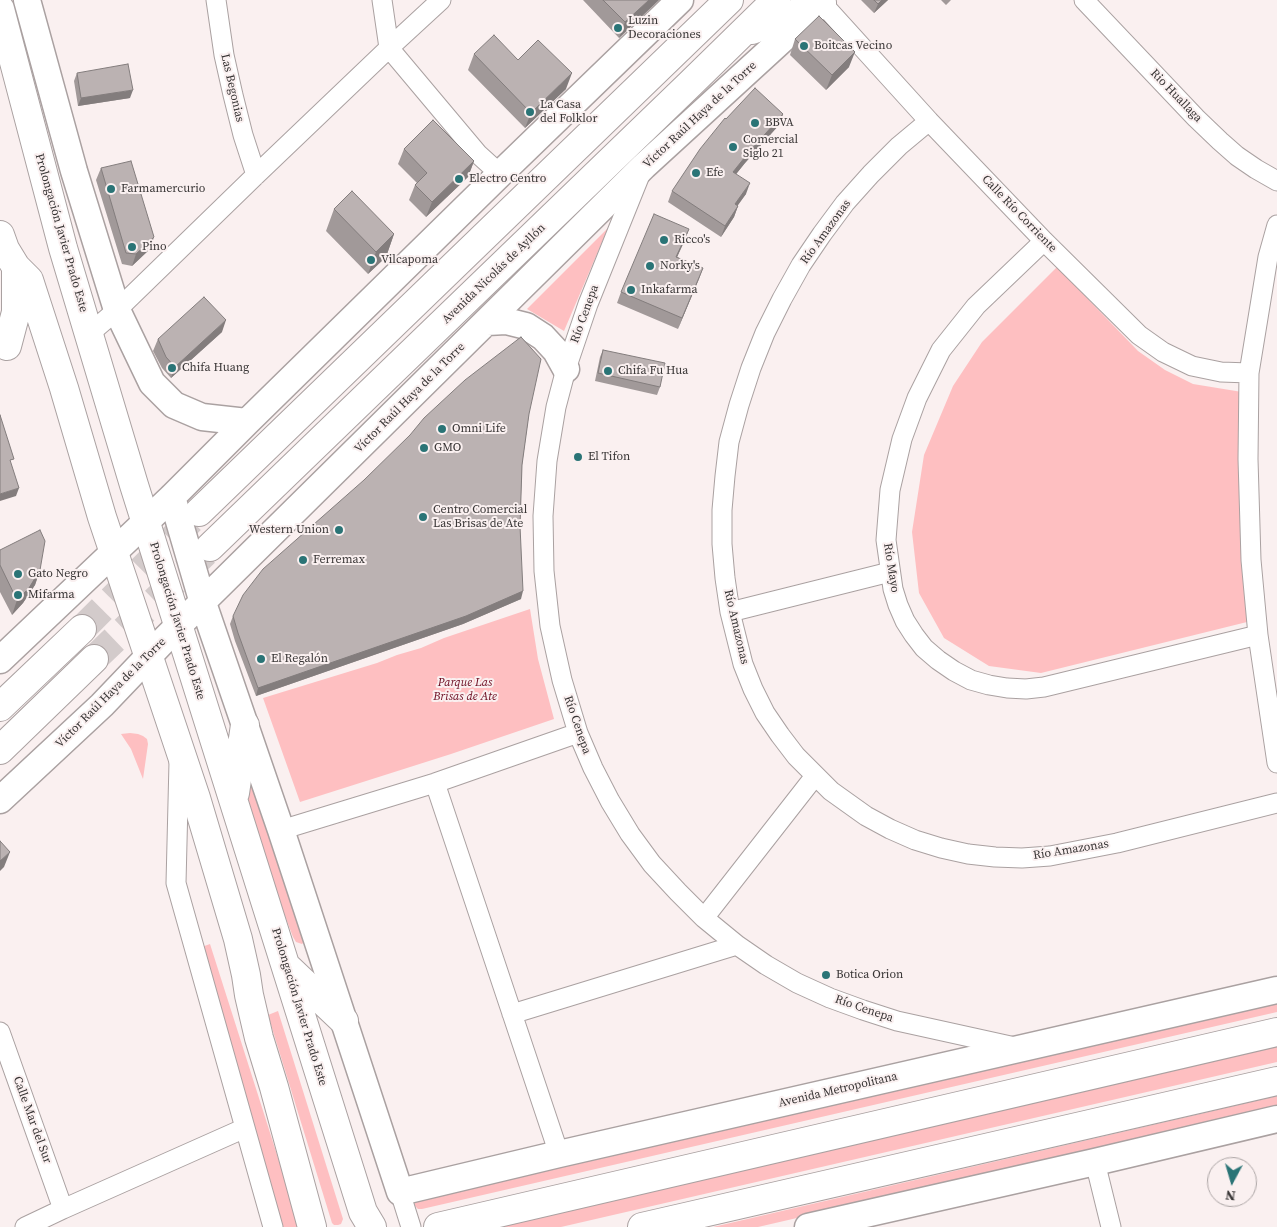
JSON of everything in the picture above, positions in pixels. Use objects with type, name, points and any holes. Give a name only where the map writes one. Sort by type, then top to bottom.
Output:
[{"type":"main road","name":"Avenida Nicolás de Ayllón","points":[[210,547],[776,0]]},
{"type":"main road","points":[[199,512],[724,2]]},
{"type":"main road","points":[[741,34],[823,2]]},
{"type":"main road","name":"Prolongación Javier Prado Este","points":[[0,9],[64,248],[146,522],[363,1212],[372,1227]]},
{"type":"main road","points":[[0,61],[20,84]]},
{"type":"main road","points":[[0,235],[4,249],[22,274],[64,388],[114,552],[180,746],[238,939],[259,1038],[312,1227]]},
{"type":"main road","points":[[22,274],[51,267],[64,248]]},
{"type":"main road","points":[[3,335],[16,312],[22,274]]},
{"type":"main road","points":[[64,388],[101,374]]},
{"type":"main road","points":[[0,707],[82,629]]},
{"type":"main road","points":[[0,750],[94,659]]},
{"type":"main road","points":[[234,802],[245,725]]},
{"type":"main road","points":[[286,966],[344,1021]]},
{"type":"main road","points":[[438,1227],[1277,1032]]},
{"type":"main road","points":[[642,1227],[1277,1081]]},
{"type":"street","points":[[27,0],[74,171],[117,310],[152,383],[174,406],[202,417],[247,422]]},
{"type":"street","name":"Las Begonias","points":[[216,0],[224,55],[233,95],[256,175]]},
{"type":"street","points":[[382,0],[389,48],[478,154],[500,174]]},
{"type":"street","points":[[89,334],[117,310],[441,0]]},
{"type":"street","points":[[0,660],[172,497],[500,174],[680,0]]},
{"type":"street","name":"Rio Huallaga","points":[[1084,0],[1220,141],[1237,156],[1277,181]]},
{"type":"street","name":"Calle Río Corriente","points":[[823,2],[929,121],[1044,241],[1139,335],[1163,352],[1192,366],[1221,372],[1249,373]]},
{"type":"street","name":"Víctor Raúl Haya de la Torre","points":[[0,800],[102,705],[179,626],[644,166],[823,2]]},
{"type":"street","name":"Río Amazonas","points":[[929,121],[871,174],[845,203],[822,234],[801,266],[765,333],[739,405],[729,442],[722,510],[722,544],[730,612],[743,664],[765,713],[796,756],[814,776],[848,804],[890,829],[915,840],[968,854],[1022,858],[1050,856],[1117,843],[1277,803]]},
{"type":"street","name":"Río Cenepa","points":[[644,166],[588,304],[566,369],[556,407],[547,461],[543,516],[544,571],[550,626],[562,680],[578,733],[610,801],[630,834],[652,864],[704,918],[737,945],[797,983],[830,998],[897,1020],[1019,1048]]},
{"type":"street","points":[[1277,226],[1268,257],[1249,373],[1248,459],[1251,560],[1258,635],[1277,764]]},
{"type":"street","name":"Río Mayo","points":[[1044,241],[976,306],[941,350],[917,398],[902,439],[890,490],[886,540],[893,589],[901,613],[924,648],[938,660],[971,680],[1007,688],[1026,689],[1044,687],[1258,635]]},
{"type":"street","points":[[487,322],[506,321],[526,326],[543,337],[556,351],[566,369]]},
{"type":"street","points":[[172,497],[203,603],[281,830],[411,1227]]},
{"type":"street","points":[[730,612],[890,572]]},
{"type":"street","points":[[281,830],[435,783],[578,733]]},
{"type":"street","points":[[180,746],[176,883],[274,1227]]},
{"type":"street","points":[[704,918],[814,776]]},
{"type":"street","points":[[435,783],[559,1154]]},
{"type":"street","points":[[512,1014],[737,945]]},
{"type":"street","name":"Avenida Metropolitana","points":[[400,1192],[1277,990]]},
{"type":"street","name":"Calle Mar del Sur","points":[[0,1032],[63,1209]]},
{"type":"street","points":[[808,1227],[1277,1119]]},
{"type":"street","points":[[25,1227],[246,1128]]},
{"type":"street","points":[[1095,1162],[1111,1227]]},
{"type":"green space","points":[[608,228],[564,331],[527,309]]},
{"type":"green space","points":[[1057,267],[1138,351],[1165,370],[1193,384],[1242,392],[1241,504],[1247,622],[1041,673],[989,666],[944,638],[919,593],[912,532],[924,455],[953,386],[982,342]]},
{"type":"green space","name":"Parque Las Brisas de Ate","points":[[530,609],[538,659],[554,719],[300,802],[263,698],[377,663]]},
{"type":"green space","points":[[121,734],[138,734],[147,739],[143,779],[131,749]]},
{"type":"green space","points":[[247,774],[284,874],[305,941],[302,944],[296,942],[293,937],[243,797]]},
{"type":"green space","points":[[210,944],[300,1227],[283,1227],[196,949]]},
{"type":"green space","points":[[1277,999],[1277,1012],[422,1209],[418,1209],[414,1202],[415,1199]]},
{"type":"green space","points":[[278,1011],[343,1219],[341,1224],[338,1225],[332,1223],[268,1015]]},
{"type":"green space","points":[[1277,1044],[1277,1062],[561,1227],[480,1227]]},
{"type":"green space","points":[[1277,1096],[1277,1107],[758,1227],[713,1227]]},
{"type":"building","points":[[603,0],[649,0],[625,22]]},
{"type":"building","points":[[874,0],[882,0],[878,4]]},
{"type":"building","points":[[819,16],[855,52],[832,75],[795,39]]},
{"type":"building","points":[[494,35],[518,60],[538,40],[572,73],[531,113],[474,54]]},
{"type":"building","points":[[128,64],[133,90],[81,98],[77,73]]},
{"type":"building","points":[[755,88],[783,114],[733,172],[750,183],[735,204],[738,206],[725,226],[672,191],[700,149],[725,118]]},
{"type":"building","points":[[433,120],[474,161],[432,202],[415,185],[427,173],[404,149]]},
{"type":"building","points":[[131,161],[154,237],[136,254],[126,253],[101,168]]},
{"type":"building","points":[[352,191],[394,234],[376,252],[334,209]]},
{"type":"building","points":[[654,214],[689,229],[676,257],[703,268],[682,318],[621,292]]},
{"type":"building","points":[[204,297],[226,320],[175,367],[166,357],[158,339]]},
{"type":"building","name":"Centro Comercial Las Brisas de Ate","points":[[521,337],[541,359],[529,414],[522,465],[520,526],[523,591],[466,616],[258,688],[233,616],[243,595],[263,569],[364,480],[410,435],[424,418],[465,380]]},
{"type":"building","points":[[603,350],[665,363],[660,387],[598,373]]},
{"type":"building","points":[[0,415],[14,459],[10,460],[19,488],[0,494]]},
{"type":"building","name":"Gato Negro","points":[[40,530],[45,541],[40,570],[29,588],[17,600],[0,565],[0,550]]},
{"type":"building","points":[[0,841],[10,852],[0,861]]},
{"type":"tunnel","points":[[82,629],[197,514]]},
{"type":"tunnel","points":[[94,659],[208,550]]},
{"type":"place","name":"Luzin Decoraciones","points":[[618,28]]},
{"type":"place","name":"Boitcas Vecino","points":[[804,46]]},
{"type":"place","name":"La Casa del Folklor","points":[[530,112]]},
{"type":"place","name":"BBVA","points":[[755,123]]},
{"type":"place","name":"Comercial Siglo 21","points":[[733,147]]},
{"type":"place","name":"Efe","points":[[696,173]]},
{"type":"place","name":"Electro Centro","points":[[459,179]]},
{"type":"place","name":"Farmamercurio","points":[[111,189]]},
{"type":"place","name":"Ricco's","points":[[664,240]]},
{"type":"place","name":"Pino","points":[[132,247]]},
{"type":"place","name":"Vilcapoma","points":[[371,260]]},
{"type":"place","name":"Norky's","points":[[650,266]]},
{"type":"place","name":"Inkafarma","points":[[631,290]]},
{"type":"place","name":"Chifa Huang","points":[[172,368]]},
{"type":"place","name":"Chifa Fu Hua","points":[[608,371]]},
{"type":"place","name":"Omni Life","points":[[442,429]]},
{"type":"place","name":"GMO","points":[[424,448]]},
{"type":"place","name":"El Tifon","points":[[578,457]]},
{"type":"place","name":"Centro Comercial Las Brisas de Ate","points":[[423,517]]},
{"type":"place","name":"Western Union","points":[[339,530]]},
{"type":"place","name":"Ferremax","points":[[303,560]]},
{"type":"place","name":"Gato Negro","points":[[18,574]]},
{"type":"place","name":"Mifarma","points":[[18,595]]},
{"type":"place","name":"El Regalón","points":[[261,659]]},
{"type":"place","name":"Botica Orion","points":[[826,975]]}]
